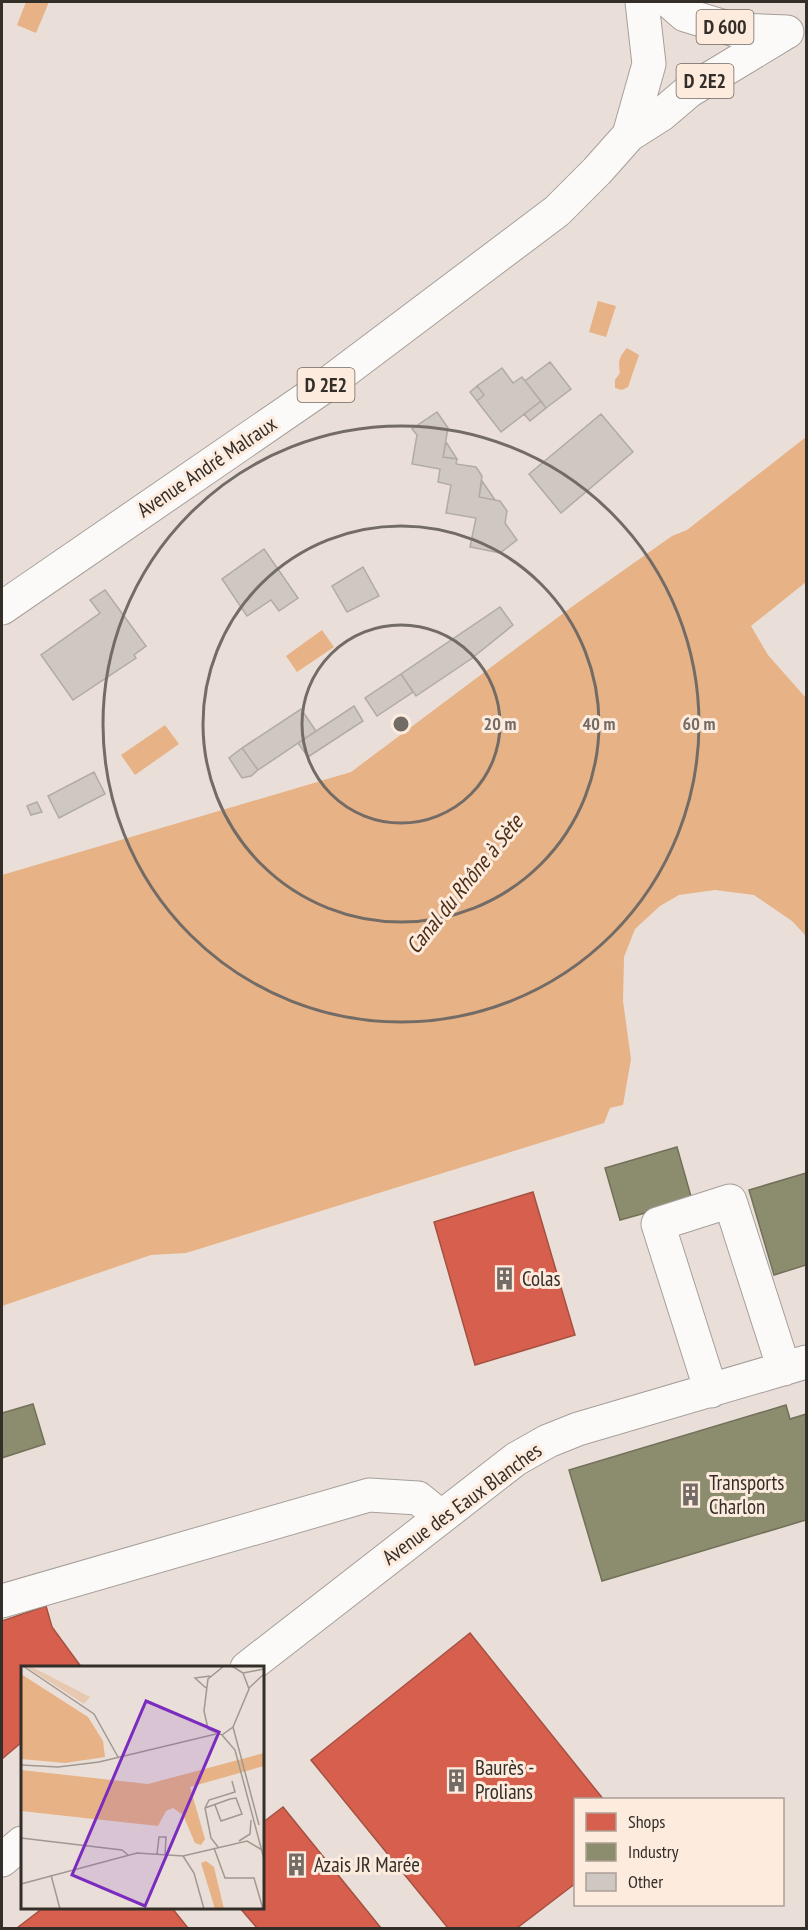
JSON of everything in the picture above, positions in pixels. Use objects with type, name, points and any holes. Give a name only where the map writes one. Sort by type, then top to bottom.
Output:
[{"type":"main road","name":"Avenue André Malraux","points":[[629,135],[649,64],[642,2]]},
{"type":"main road","name":"D 600","points":[[670,2],[685,15],[735,30],[796,29]]},
{"type":"main road","name":"Avenue André Malraux","points":[[2,608],[322,388],[557,211],[629,135],[662,114],[689,91],[796,29]]},
{"type":"main road","points":[[711,1391],[658,1224],[730,1201],[795,1366]]},
{"type":"main road","name":"Avenue des Eaux Blanches","points":[[250,1666],[516,1459],[548,1441],[578,1429],[795,1366]]},
{"type":"main road","points":[[2,1601],[369,1495],[418,1498],[441,1516]]},
{"type":"main road","points":[[2,1860],[21,1844]]},
{"type":"water","points":[[26,2],[49,2],[36,33],[17,25]]},
{"type":"water","points":[[598,301],[616,306],[606,337],[589,332]]},
{"type":"water","points":[[627,348],[639,355],[628,387],[622,390],[615,388],[615,380],[620,373],[619,362]]},
{"type":"water","name":"Canal du Rhône à Sète","points":[[806,437],[806,582],[751,626],[768,655],[806,698],[806,936],[792,921],[754,895],[715,890],[679,895],[660,906],[635,929],[624,957],[623,1001],[631,1059],[623,1105],[610,1108],[604,1123],[186,1253],[151,1255],[2,1306],[2,875],[351,772],[573,606],[672,536],[687,530]]},
{"type":"water","points":[[322,630],[334,647],[297,672],[286,656]]},
{"type":"water","points":[[165,725],[179,744],[135,775],[121,755]]},
{"type":"building: Shops","name":"Colas","points":[[533,1192],[575,1335],[475,1365],[434,1222]]},
{"type":"building: Shops","points":[[46,1606],[52,1627],[81,1666],[21,1666],[21,1743],[2,1759],[2,1621]]},
{"type":"building: Shops","name":"Baurès - Prolians","points":[[470,1633],[602,1798],[574,1798],[574,1885],[517,1928],[448,1928],[311,1760]]},
{"type":"building: Shops","name":"Azais JR Marée","points":[[283,1807],[381,1928],[257,1928],[241,1909],[264,1909],[264,1821]]},
{"type":"building: Shops","points":[[42,1909],[173,1909],[188,1928],[17,1928]]},
{"type":"building: Industry","points":[[677,1147],[692,1200],[620,1220],[605,1168]]},
{"type":"building: Industry","points":[[806,1173],[806,1265],[774,1275],[749,1190]]},
{"type":"building: Industry","points":[[33,1404],[45,1444],[2,1458],[2,1413]]},
{"type":"building: Industry","name":"Transports Charlon","points":[[786,1405],[790,1419],[806,1414],[806,1520],[602,1581],[569,1470]]},
{"type":"building: Other","points":[[550,362],[571,389],[546,408],[525,381]]},
{"type":"building: Other","points":[[502,368],[513,383],[522,377],[541,401],[501,432],[477,401],[484,395],[477,386]]},
{"type":"building: Other","points":[[477,386],[484,395],[477,401],[470,392]]},
{"type":"building: Other","points":[[541,401],[546,408],[530,421],[524,414]]},
{"type":"building: Other","points":[[437,412],[448,428],[443,457],[457,459],[456,464],[476,467],[482,476],[479,497],[500,501],[507,511],[505,523],[517,540],[500,553],[470,547],[476,518],[446,513],[451,485],[438,482],[440,469],[412,464],[417,435],[412,429]]},
{"type":"building: Other","points":[[601,414],[633,452],[561,513],[529,474]]},
{"type":"building: Other","points":[[446,442],[457,459],[443,457]]},
{"type":"building: Other","points":[[482,481],[495,500],[479,497]]},
{"type":"building: Other","points":[[264,549],[298,598],[279,611],[271,600],[247,616],[222,579]]},
{"type":"building: Other","points":[[363,567],[379,596],[347,612],[332,586]]},
{"type":"building: Other","points":[[105,590],[146,646],[134,655],[136,658],[73,700],[41,655],[100,613],[90,600]]},
{"type":"building: Other","points":[[500,607],[513,625],[471,659],[416,696],[401,674]]},
{"type":"building: Other","points":[[401,674],[413,692],[377,716],[365,698]]},
{"type":"building: Other","points":[[354,706],[363,721],[308,757],[298,743]]},
{"type":"building: Other","points":[[301,709],[316,731],[258,770],[242,748]]},
{"type":"building: Other","points":[[242,748],[258,770],[251,776],[242,778],[229,758]]},
{"type":"building: Other","points":[[94,772],[105,794],[59,818],[48,796]]},
{"type":"building: Other","points":[[37,802],[42,812],[31,815],[27,806]]},
{"type":"place","name":"Colas","points":[[504,1279]]},
{"type":"place","name":"Transports Charlon","points":[[691,1495]]},
{"type":"place","name":"Baurès - Prolians","points":[[457,1780]]},
{"type":"place","name":"Azais JR Marée","points":[[296,1865]]}]
